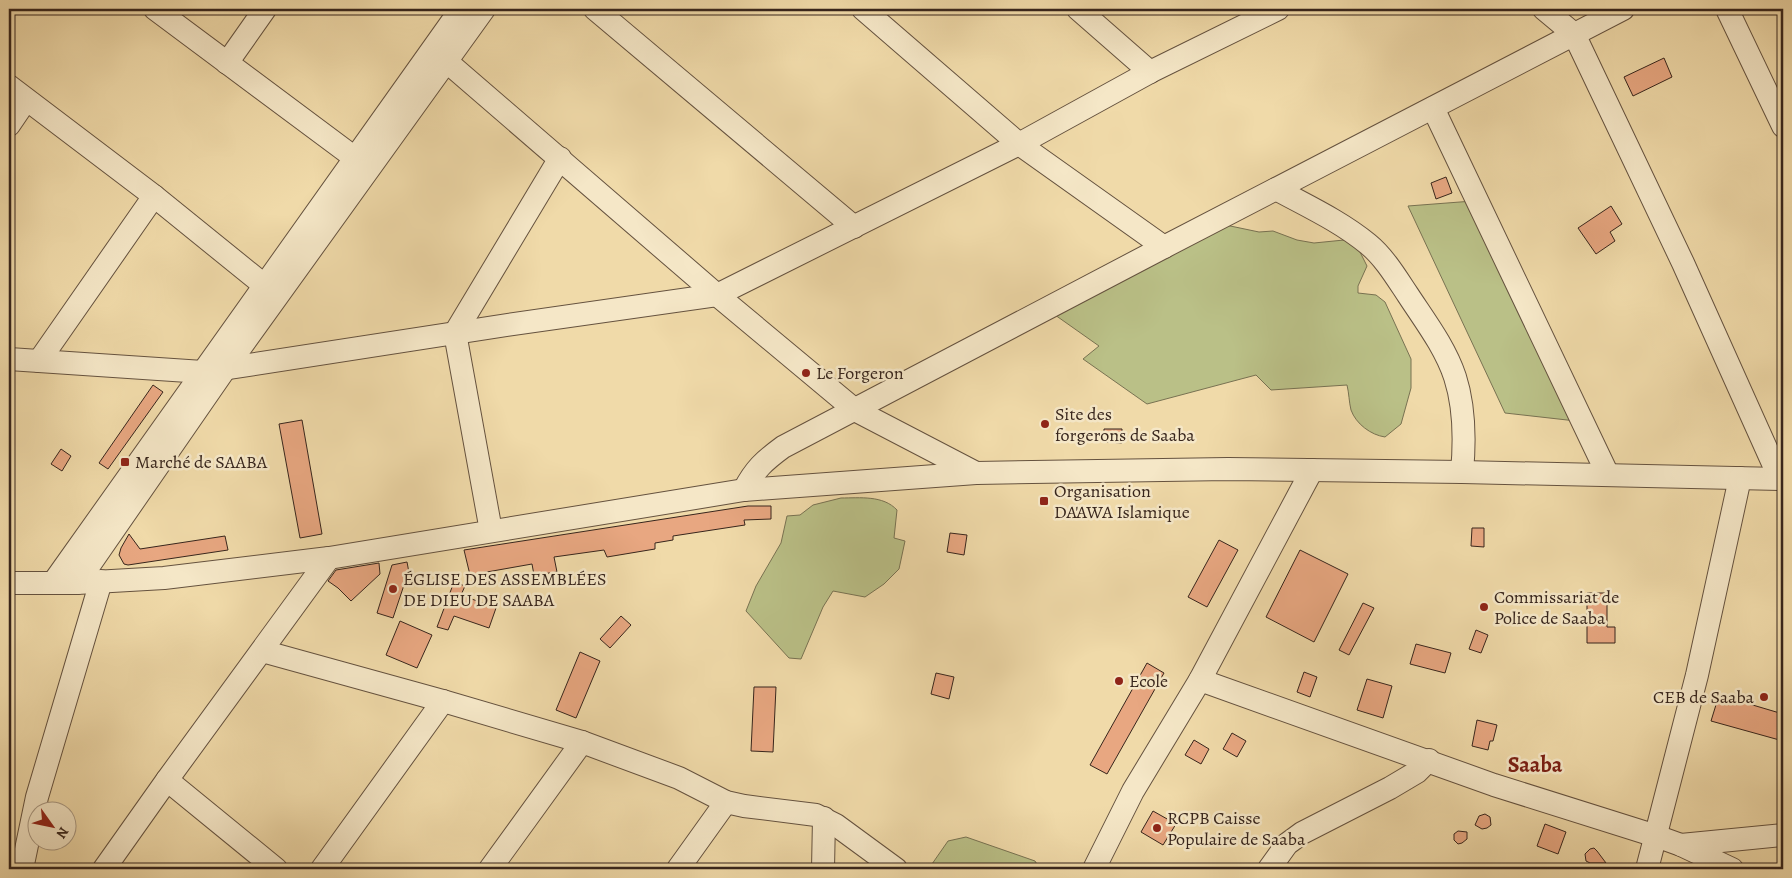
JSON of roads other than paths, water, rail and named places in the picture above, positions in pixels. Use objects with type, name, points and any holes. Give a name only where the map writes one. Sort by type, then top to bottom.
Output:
[{"type":"street","points":[[155,9],[355,158]]},
{"type":"street","points":[[227,63],[265,9]]},
{"type":"street","points":[[77,583],[226,369],[271,291],[355,158],[461,9]]},
{"type":"street","points":[[53,583],[203,372],[271,291],[484,9]]},
{"type":"street","points":[[595,9],[854,227]]},
{"type":"street","points":[[863,9],[1019,144],[1164,247]]},
{"type":"street","points":[[1078,9],[1150,72]]},
{"type":"street","points":[[9,359],[203,372],[717,295],[1019,144],[1150,72],[1278,9]]},
{"type":"street","points":[[9,583],[77,583],[164,578],[329,558],[744,490],[976,473],[1228,469],[1782,479],[1683,263],[1574,34],[1544,9]]},
{"type":"street","points":[[744,490],[761,463],[783,447],[1623,9]]},
{"type":"street","points":[[1727,9],[1775,90],[1783,126]]},
{"type":"street","points":[[446,61],[717,295],[855,410],[976,473]]},
{"type":"street","points":[[9,86],[154,196],[271,291]]},
{"type":"street","points":[[9,125],[26,100]]},
{"type":"street","points":[[1433,108],[1608,476]]},
{"type":"street","points":[[491,531],[455,333],[560,158]]},
{"type":"street","points":[[1276,189],[1344,227],[1369,245],[1386,264],[1435,335],[1455,377],[1463,416],[1465,444],[1462,472]]},
{"type":"street","points":[[39,361],[154,196]]},
{"type":"street","points":[[1094,869],[1133,791],[1200,680],[1312,470]]},
{"type":"street","points":[[1647,869],[1697,675],[1740,478]]},
{"type":"street","points":[[104,869],[329,558]]},
{"type":"street","points":[[22,869],[37,797],[102,581]]},
{"type":"street","points":[[262,651],[582,742],[679,778],[726,802],[744,806],[808,813],[824,818],[896,869]]},
{"type":"street","points":[[1200,680],[1494,784],[1656,836],[1681,845],[1732,869]]},
{"type":"street","points":[[322,869],[443,701]]},
{"type":"street","points":[[490,869],[582,742]]},
{"type":"street","points":[[1269,869],[1279,853],[1294,838],[1390,788],[1417,772],[1429,760]]},
{"type":"street","points":[[167,780],[276,869]]},
{"type":"street","points":[[678,869],[726,802]]},
{"type":"street","points":[[823,869],[824,818]]},
{"type":"street","points":[[1681,845],[1783,834]]},
{"type":"place","name":"Le Forgeron","points":[[806,373]]},
{"type":"place","name":"Site des forgerons de Saaba","points":[[1045,424]]},
{"type":"place","name":"Marché de SAABA","points":[[125,462]]},
{"type":"place","name":"Organisation DA'AWA Islamique","points":[[1044,501]]},
{"type":"place","name":"ÉGLISE DES ASSEMBLÉES DE DIEU DE SAABA","points":[[393,589]]},
{"type":"place","name":"Commissariat de Police de Saaba","points":[[1484,607]]},
{"type":"place","name":"Ecole","points":[[1119,681]]},
{"type":"place","name":"CEB de Saaba","points":[[1764,697]]},
{"type":"place","name":"RCPB Caisse Populaire de Saaba","points":[[1157,828]]},
{"type":"district","name":"Saaba","points":[[1535,764]]}]
